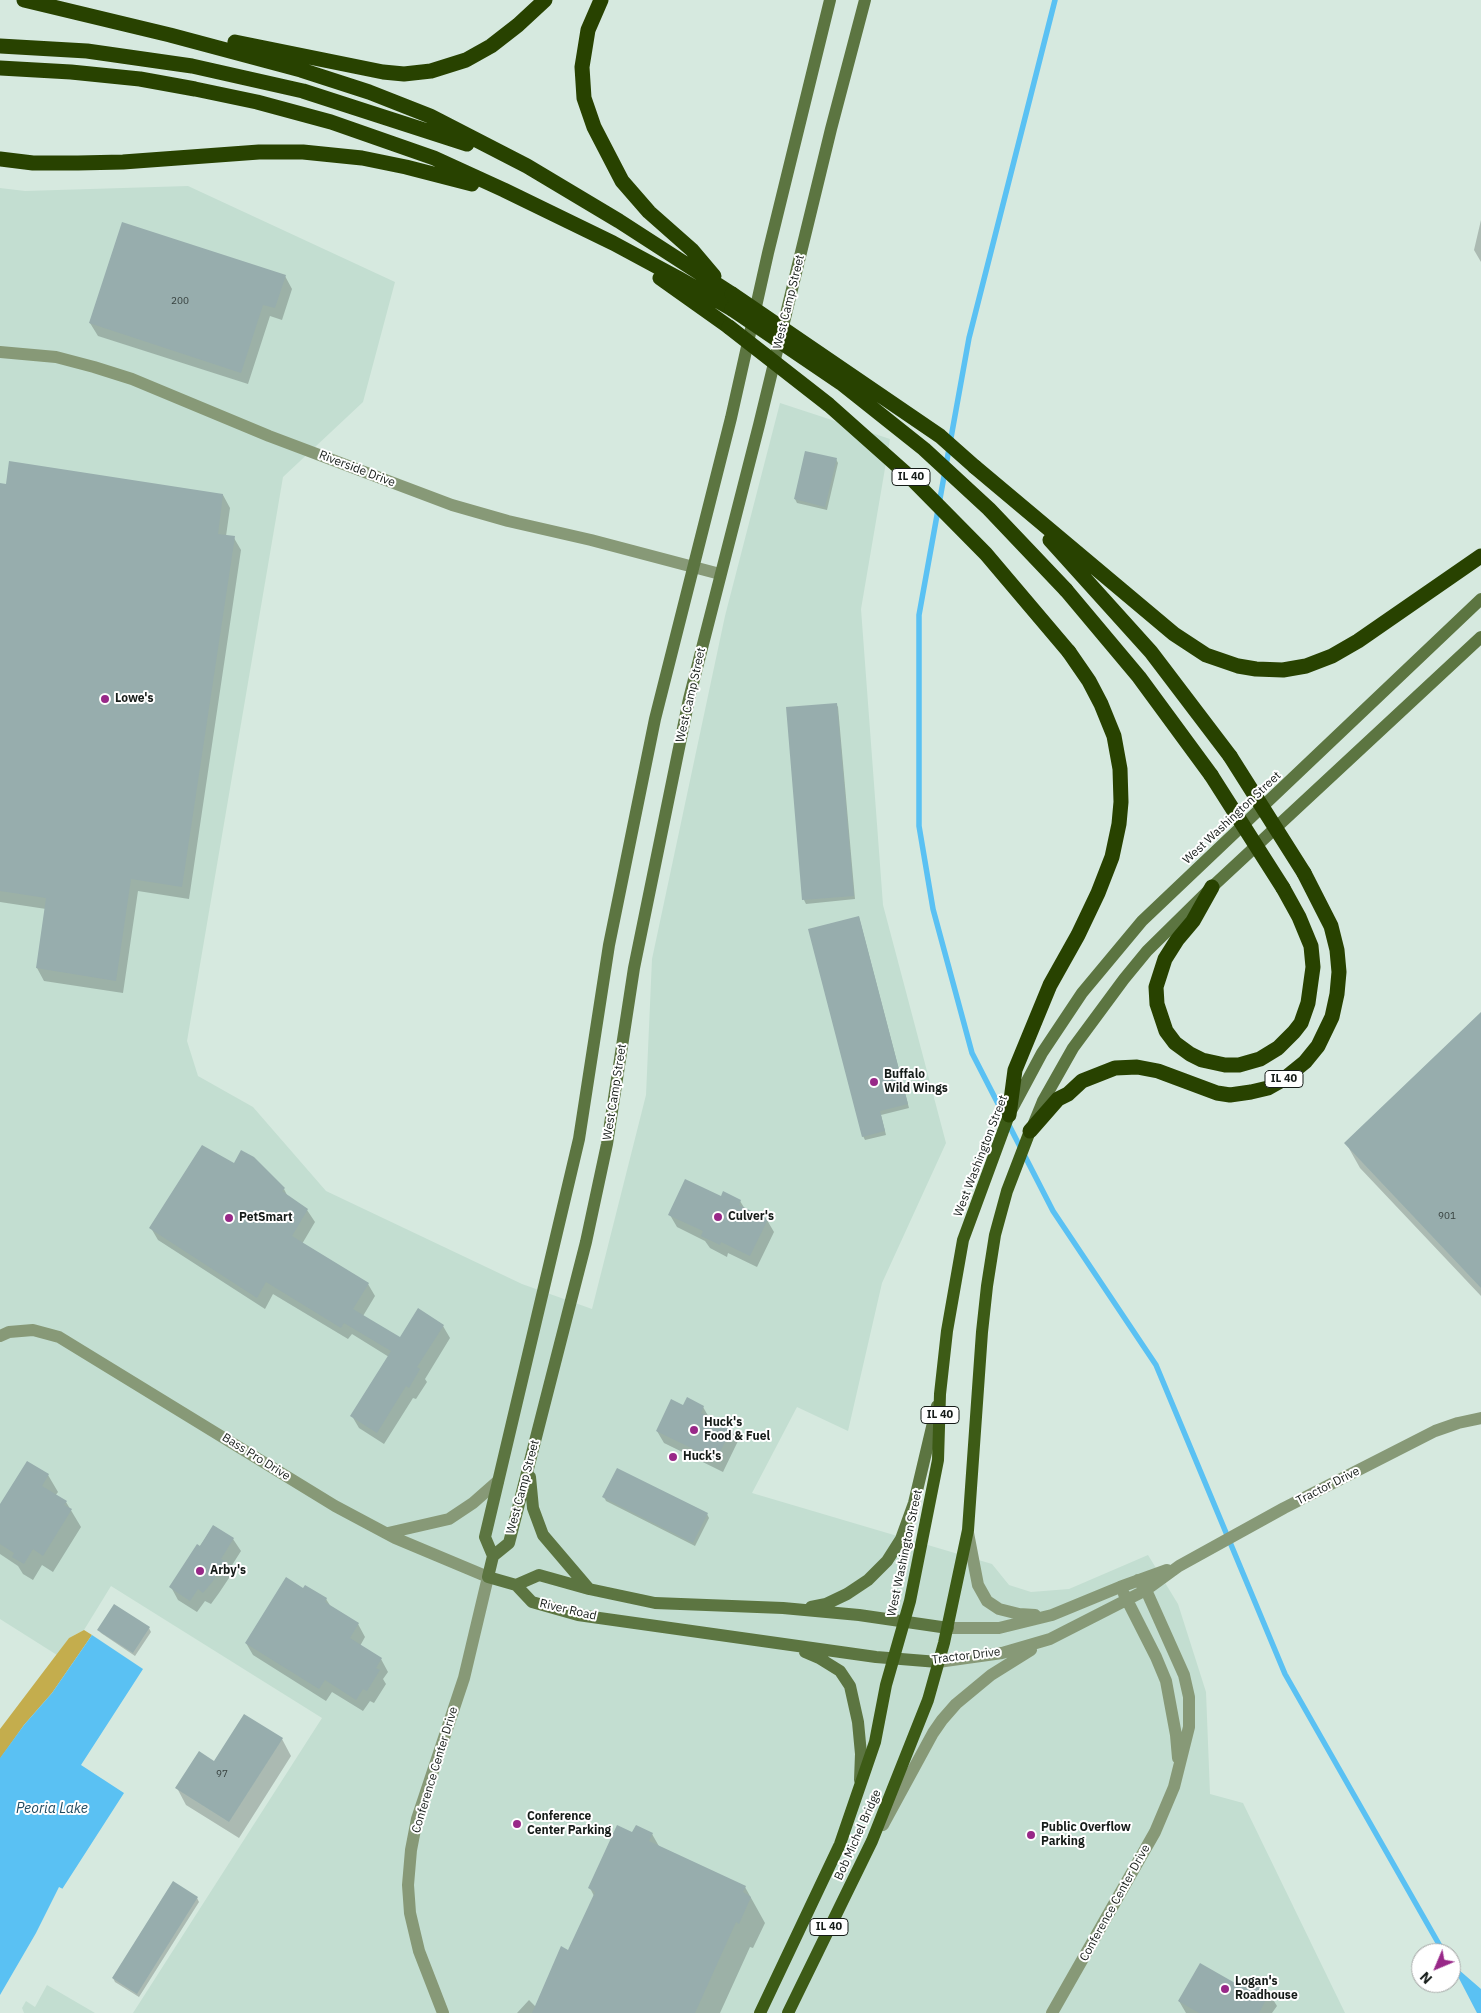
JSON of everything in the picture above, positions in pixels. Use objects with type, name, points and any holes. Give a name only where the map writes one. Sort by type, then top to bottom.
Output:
[{"type":"highway","points":[[24,0],[170,35],[325,77],[430,116],[526,166],[620,221],[729,297],[940,436],[1071,555],[1189,645],[1206,655],[1230,664],[1265,670],[1284,670],[1306,666],[1341,651],[1481,556]]},
{"type":"highway","points":[[74,12],[158,26],[364,69],[409,74],[450,66],[477,55],[505,36],[545,0]]},
{"type":"highway","points":[[601,0],[590,24],[582,67],[584,98],[594,127],[622,181],[649,212],[692,250],[729,297],[924,449],[982,502],[1028,548],[1139,677],[1211,775],[1283,888],[1303,924],[1311,946],[1313,973],[1308,1003],[1301,1023],[1278,1048],[1260,1059],[1239,1065],[1226,1065],[1202,1060],[1175,1043],[1166,1031],[1157,1004],[1156,987],[1163,964],[1193,921],[1212,887]]},
{"type":"highway","points":[[0,46],[88,51],[150,59],[284,86],[347,104],[444,136],[526,166]]},
{"type":"highway","points":[[0,68],[62,71],[140,80],[195,89],[306,114],[434,158],[560,217]]},
{"type":"highway","points":[[0,160],[33,163],[78,163],[123,162],[259,152],[332,154],[406,167],[469,183],[504,194],[560,217]]},
{"type":"highway","name":"IL 40","points":[[560,217],[599,236],[729,327],[830,405],[910,477],[986,554],[1069,652],[1089,681],[1101,704],[1114,736],[1120,769],[1121,802],[1119,824],[1112,857],[1098,893],[1078,935],[1050,985],[1015,1070],[1009,1115]]},
{"type":"highway","points":[[599,236],[678,278],[729,297]]},
{"type":"highway","name":"IL 40","points":[[1030,1131],[1058,1099],[1068,1094],[1082,1081],[1114,1068],[1128,1067],[1158,1071],[1217,1093],[1230,1095],[1251,1092],[1276,1084],[1305,1062],[1318,1046],[1332,1017],[1338,994],[1337,950],[1331,926],[1304,873],[1230,756],[1151,652],[1071,555]]},
{"type":"main road","name":"West Camp Street","points":[[830,0],[768,254],[731,418],[658,710],[617,906],[579,1139],[485,1537],[492,1556],[509,1543],[580,1266],[607,1144],[634,968],[680,739],[720,574],[764,406],[831,129],[865,0]]},
{"type":"main road","name":"West Washington Street","points":[[893,1659],[911,1622],[921,1551],[938,1460],[940,1394],[963,1240],[1009,1115],[1042,1053],[1082,992],[1142,921],[1481,599]]},
{"type":"main road","points":[[1030,1131],[1043,1100],[1073,1048],[1124,979],[1148,951],[1212,887],[1481,637]]},
{"type":"main road","name":"IL 40","points":[[938,1662],[948,1628],[968,1530],[986,1286],[995,1235],[1007,1191],[1030,1131]]},
{"type":"main road","points":[[783,1608],[816,1607],[826,1604],[847,1594],[868,1580],[887,1561],[906,1527],[940,1394]]},
{"type":"main road","points":[[530,1463],[531,1491],[539,1526],[551,1545],[588,1589]]},
{"type":"main road","name":"Conference Center Drive","points":[[488,1577],[492,1556]]},
{"type":"main road","name":"River Road","points":[[911,1622],[783,1608],[655,1603],[588,1589],[539,1575],[516,1585],[532,1602],[578,1615],[911,1660]]},
{"type":"main road","name":"Bass Pro Drive","points":[[488,1577],[516,1585]]},
{"type":"main road","name":"Tractor Drive","points":[[911,1622],[948,1628]]},
{"type":"main road","points":[[762,1641],[783,1645],[819,1658],[840,1671],[850,1686],[858,1722],[861,1754],[860,1786]]},
{"type":"main road","name":"Bob Michel Bridge","points":[[760,2013],[840,1844],[875,1742],[893,1659]]},
{"type":"main road","name":"Tractor Drive","points":[[911,1660],[938,1662]]},
{"type":"main road","name":"Bob Michel Bridge","points":[[790,2007],[823,1938],[867,1854],[928,1700],[938,1662]]},
{"type":"street","name":"Riverside Drive","points":[[0,352],[56,357],[94,367],[132,380],[269,436],[452,505],[508,521],[591,540],[720,574]]},
{"type":"street","name":"Bass Pro Drive","points":[[0,1336],[10,1332],[33,1330],[59,1337],[328,1501],[388,1533],[488,1577]]},
{"type":"street","name":"Tractor Drive","points":[[938,1662],[1002,1653],[1050,1639],[1127,1600],[1142,1585],[1284,1508],[1435,1431],[1481,1418]]},
{"type":"street","points":[[388,1533],[449,1519],[473,1503],[498,1481]]},
{"type":"street","points":[[968,1530],[978,1584],[987,1601],[999,1609],[1019,1614],[1052,1616]]},
{"type":"street","name":"Conference Center Drive","points":[[443,2013],[419,1951],[410,1913],[408,1885],[411,1850],[417,1819],[464,1678],[488,1577]]},
{"type":"street","name":"Tractor Drive","points":[[948,1628],[999,1628],[1052,1616],[1120,1587],[1142,1585]]},
{"type":"street","name":"Conference Center Drive","points":[[1052,2013],[1155,1832],[1173,1790],[1181,1765],[1189,1727],[1189,1697],[1184,1675],[1174,1650],[1142,1585]]},
{"type":"street","name":"Conference Center Drive","points":[[1120,1587],[1156,1657],[1170,1697],[1178,1758],[1173,1790]]},
{"type":"street","points":[[867,1854],[933,1733],[942,1720],[956,1704],[991,1675],[1050,1639]]},
{"type":"shaded area","points":[[188,186],[395,282],[363,402],[283,477],[187,1041],[198,1076],[253,1107],[326,1191],[522,1284],[592,1309],[646,1095],[652,959],[725,616],[780,403],[890,439],[861,609],[883,905],[946,1143],[882,1283],[848,1431],[797,1407],[752,1493],[992,1564],[1009,1585],[1031,1592],[1069,1589],[1148,1555],[1178,1604],[1206,1692],[1210,1794],[1243,1803],[1345,2013],[133,2013],[322,1718],[111,1586],[84,1630],[69,1638],[57,1655],[0,1619],[0,188],[25,191]]},
{"type":"shaded area","points":[[84,1630],[92,1635],[52,1693],[24,1725],[0,1759],[0,1729],[69,1638]]},
{"type":"shaded area","points":[[47,1985],[95,2013],[24,2013],[22,2008],[26,2001],[35,2007]]},
{"type":"water","name":"Peoria Lake","points":[[92,1635],[143,1669],[81,1765],[124,1793],[59,1894],[0,2002],[0,1758],[24,1725],[52,1693]]},
{"type":"water","points":[[1461,1972],[1481,1989],[1481,2013],[1477,2013],[1461,1982]]},
{"type":"pier","points":[[59,1887],[65,1890],[51,1920],[0,2005],[0,1995],[36,1933]]},
{"type":"building","points":[[122,222],[286,275],[275,308],[263,305],[241,373],[89,323]]},
{"type":"building","points":[[805,451],[837,458],[825,507],[794,499]]},
{"type":"building","name":"Lowe's","points":[[9,461],[223,494],[218,534],[235,536],[182,887],[131,879],[116,981],[36,968],[46,898],[0,891],[0,483],[6,484]]},
{"type":"building","points":[[837,703],[854,896],[802,900],[786,707]]},
{"type":"building","points":[[859,916],[908,1104],[880,1111],[885,1131],[862,1137],[808,929]]},
{"type":"building","points":[[1481,1012],[1481,1288],[1344,1143]]},
{"type":"building","points":[[202,1145],[234,1163],[241,1150],[254,1157],[285,1188],[282,1191],[308,1209],[292,1236],[369,1283],[353,1309],[400,1337],[418,1308],[444,1325],[417,1367],[420,1369],[409,1388],[406,1386],[377,1433],[350,1416],[391,1351],[344,1323],[341,1328],[266,1282],[257,1298],[149,1228]]},
{"type":"building","name":"Culver's","points":[[685,1179],[721,1196],[723,1191],[741,1200],[739,1205],[768,1219],[750,1256],[721,1242],[720,1245],[701,1236],[703,1231],[668,1215]]},
{"type":"building","name":"Huck's Food & Fuel","points":[[687,1397],[704,1406],[701,1413],[732,1428],[716,1460],[656,1431],[671,1399],[683,1405]]},
{"type":"building","points":[[27,1461],[49,1474],[42,1486],[67,1501],[64,1505],[72,1509],[43,1556],[33,1549],[24,1564],[12,1557],[14,1553],[0,1544],[0,1504]]},
{"type":"building","points":[[617,1468],[708,1513],[693,1543],[602,1497]]},
{"type":"building","name":"Arby's","points":[[213,1525],[234,1538],[221,1559],[225,1561],[213,1581],[203,1593],[198,1589],[190,1601],[169,1587],[197,1544],[200,1546]]},
{"type":"building","points":[[286,1577],[303,1588],[305,1585],[327,1598],[325,1602],[359,1623],[350,1638],[382,1658],[376,1668],[380,1670],[367,1691],[363,1689],[356,1700],[325,1680],[319,1689],[245,1643]]},
{"type":"building","points":[[114,1604],[150,1627],[133,1653],[97,1630]]},
{"type":"building","points":[[244,1714],[283,1738],[229,1822],[175,1788],[199,1751],[214,1761]]},
{"type":"building","points":[[617,1825],[632,1832],[636,1825],[653,1833],[649,1841],[746,1886],[743,1892],[751,1897],[739,1924],[736,1922],[695,2013],[532,2013],[561,1946],[568,1950],[595,1892],[588,1888]]},
{"type":"building","points":[[173,1881],[198,1897],[137,1994],[112,1978]]},
{"type":"building","name":"Logan's Roadhouse","points":[[1200,1963],[1242,1987],[1246,1978],[1270,1992],[1259,2013],[1199,2013],[1178,2001]]},
{"type":"waterway","points":[[1055,0],[969,338],[919,615],[919,826],[933,909],[972,1053],[1053,1211],[1156,1365],[1285,1674],[1438,1943]]},
{"type":"place","name":"Lowe's","points":[[105,699]]},
{"type":"place","name":"Buffalo Wild Wings","points":[[874,1082]]},
{"type":"place","name":"Culver's","points":[[718,1217]]},
{"type":"place","name":"PetSmart","points":[[229,1218]]},
{"type":"place","name":"Huck's Food & Fuel","points":[[694,1430]]},
{"type":"place","name":"Huck's","points":[[673,1457]]},
{"type":"place","name":"Arby's","points":[[200,1571]]},
{"type":"place","name":"Conference Center Parking","points":[[517,1824]]},
{"type":"place","name":"Public Overflow Parking","points":[[1031,1835]]},
{"type":"place","name":"Logan's Roadhouse","points":[[1225,1989]]}]
